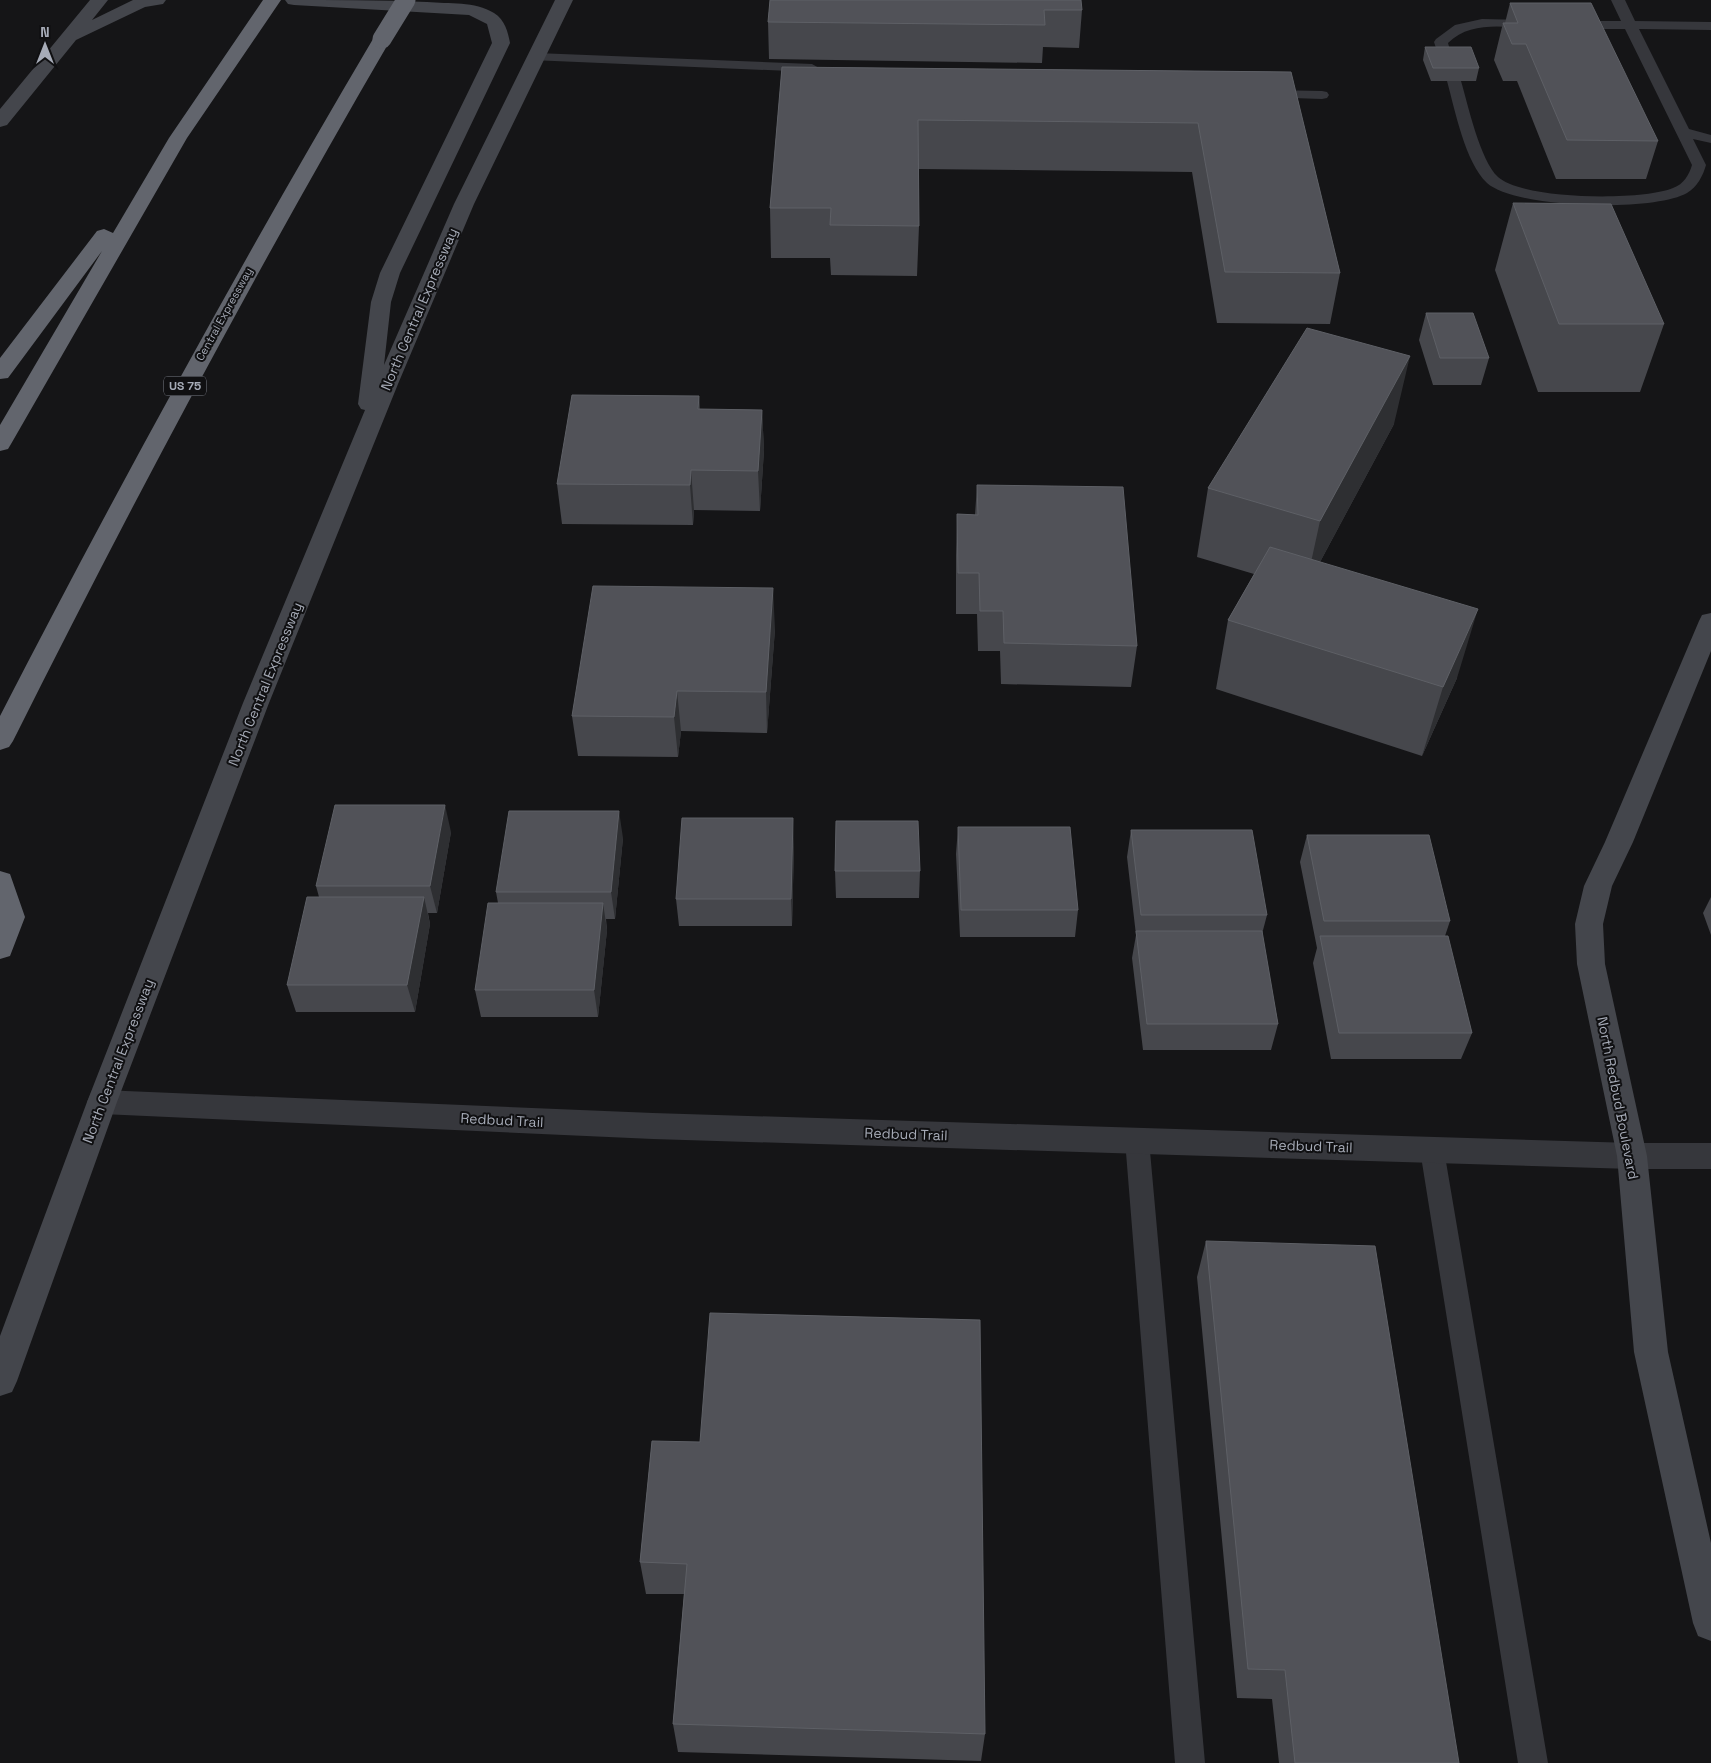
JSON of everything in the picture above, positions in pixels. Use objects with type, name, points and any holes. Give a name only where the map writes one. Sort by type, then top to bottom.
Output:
[{"type":"highway","points":[[0,373],[178,138],[272,0]]},
{"type":"highway","name":"Central Expressway","points":[[0,741],[105,535],[180,395],[305,170],[406,0]]},
{"type":"highway","points":[[0,444],[178,138]]},
{"type":"highway","points":[[0,881],[11,917],[0,948]]},
{"type":"main road","points":[[0,121],[99,0]]},
{"type":"main road","points":[[68,38],[140,3],[157,0]]},
{"type":"main road","points":[[294,0],[471,10],[488,16],[498,26],[501,43],[390,273],[380,302],[365,438]]},
{"type":"main road","name":"North Central Expressway","points":[[0,1381],[102,1102],[256,703],[410,329],[464,204],[564,0]]},
{"type":"main road","name":"North Redbud Boulevard","points":[[1711,621],[1619,842],[1598,886],[1590,924],[1591,964],[1632,1156],[1651,1352],[1711,1623]]},
{"type":"street","name":"Redbud Trail","points":[[102,1102],[653,1126],[1632,1156],[1711,1156]]},
{"type":"lane","points":[[1454,81],[1481,164],[1491,178],[1523,194],[1553,198],[1641,200],[1667,196],[1680,191],[1696,178],[1699,165],[1618,0]]},
{"type":"lane","points":[[1446,60],[1441,42],[1448,33],[1464,25],[1544,24]]},
{"type":"lane","points":[[1563,24],[1711,26]]},
{"type":"lane","points":[[536,56],[827,68]]},
{"type":"lane","points":[[1253,94],[1322,95]]},
{"type":"lane","points":[[1682,132],[1711,139]]},
{"type":"lane","points":[[1137,1140],[1190,1763]]},
{"type":"lane","points":[[1432,1150],[1533,1763]]},
{"type":"building","points":[[770,0],[1081,0],[1082,10],[1044,10],[1045,25],[768,22]]},
{"type":"building","points":[[1510,3],[1591,3],[1658,141],[1567,140],[1526,44],[1512,44],[1503,23],[1518,23]]},
{"type":"building","points":[[1425,47],[1471,47],[1479,68],[1433,68]]},
{"type":"building","points":[[782,67],[1291,72],[1340,273],[1225,272],[1198,123],[918,120],[919,226],[830,225],[831,208],[770,208]]},
{"type":"building","points":[[1513,203],[1611,204],[1664,324],[1559,324]]},
{"type":"building","points":[[1426,313],[1473,313],[1489,358],[1440,358]]},
{"type":"building","points":[[1307,328],[1410,356],[1320,521],[1208,488]]},
{"type":"building","points":[[572,395],[699,396],[698,409],[762,410],[758,471],[691,470],[690,485],[557,484]]},
{"type":"building","points":[[977,485],[1123,487],[1137,646],[1004,643],[1003,611],[980,611],[979,573],[958,573],[957,514],[978,515]]},
{"type":"building","points":[[1270,547],[1478,609],[1443,687],[1228,620]]},
{"type":"building","points":[[593,586],[773,588],[766,692],[677,691],[674,717],[572,716]]},
{"type":"building","points":[[335,805],[445,805],[430,886],[316,886]]},
{"type":"building","points":[[509,811],[619,811],[611,892],[496,892]]},
{"type":"building","points":[[682,818],[793,818],[791,899],[676,899]]},
{"type":"building","points":[[836,821],[918,821],[920,871],[835,871]]},
{"type":"building","points":[[958,827],[1070,827],[1078,910],[961,910]]},
{"type":"building","points":[[1131,830],[1252,830],[1267,915],[1141,915]]},
{"type":"building","points":[[1307,835],[1429,835],[1450,921],[1324,921]]},
{"type":"building","points":[[307,897],[424,897],[407,985],[287,985]]},
{"type":"building","points":[[488,903],[603,903],[594,990],[475,990]]},
{"type":"building","points":[[1136,931],[1262,931],[1278,1024],[1147,1024]]},
{"type":"building","points":[[1320,936],[1448,936],[1472,1033],[1339,1033]]},
{"type":"building","points":[[1206,1241],[1375,1246],[1459,1763],[1295,1763],[1285,1670],[1248,1669]]},
{"type":"building","points":[[710,1313],[980,1320],[985,1734],[673,1724],[687,1564],[640,1562],[652,1441],[700,1442]]}]
